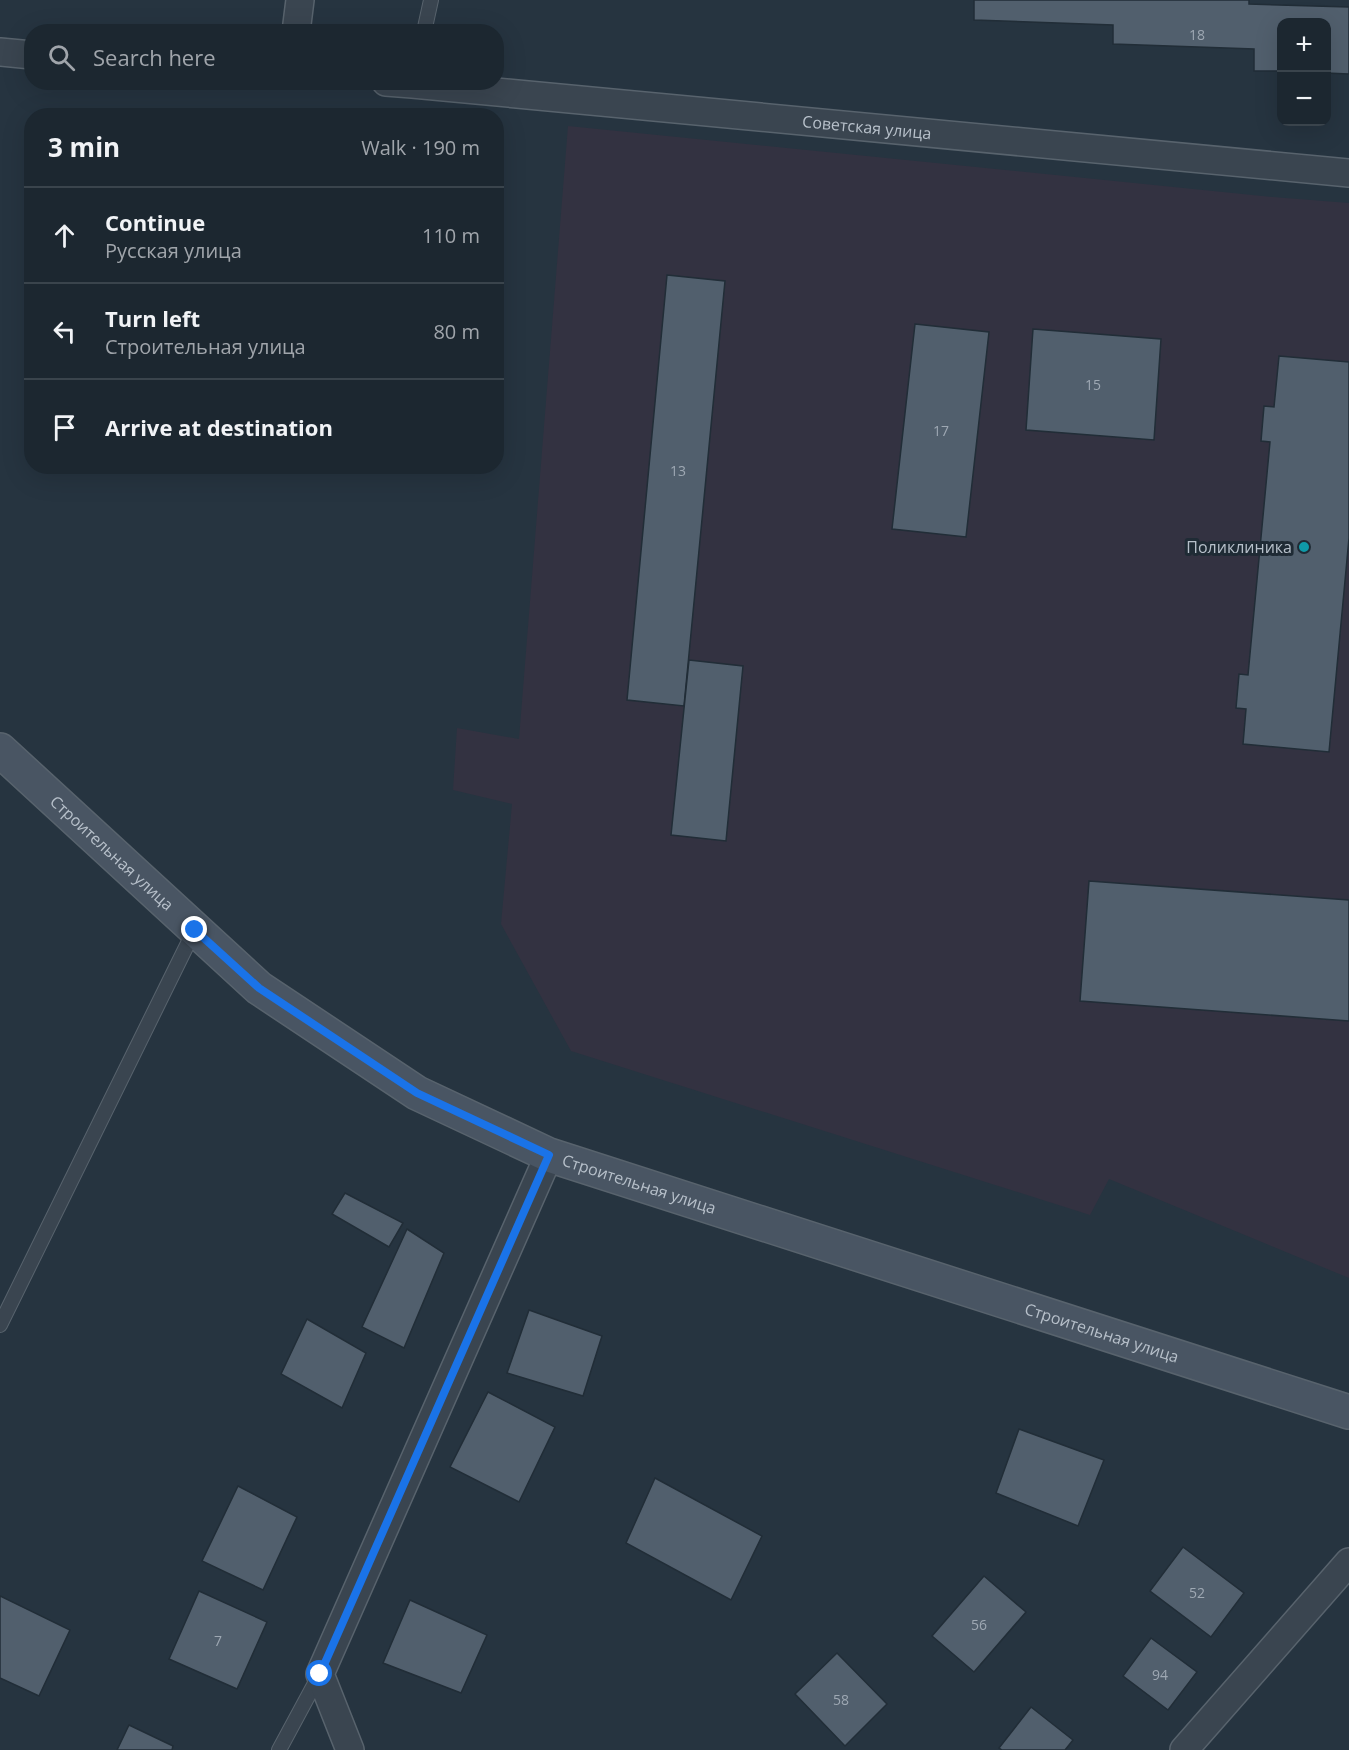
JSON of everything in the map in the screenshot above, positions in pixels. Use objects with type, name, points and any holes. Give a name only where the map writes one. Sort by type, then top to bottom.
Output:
[{"type":"main road","name":"Строительная улица","points":[[0,750],[259,988],[417,1093],[549,1155],[1349,1413]]},
{"type":"street","points":[[297,24],[300,0]]},
{"type":"street","points":[[0,52],[24,54]]},
{"type":"street","name":"Советская улица","points":[[478,90],[1349,173]]},
{"type":"street","points":[[350,1750],[320,1674],[549,1155]]},
{"type":"street","points":[[1184,1750],[1349,1562]]},
{"type":"lane","points":[[426,24],[431,0]]},
{"type":"lane","points":[[0,1325],[195,930]]},
{"type":"lane","points":[[279,1750],[320,1674]]},
{"type":"shaded area","points":[[568,126],[1349,203],[1349,1278],[1109,1179],[1090,1215],[571,1051],[501,924],[512,804],[453,790],[457,728],[519,739]]},
{"type":"building","points":[[974,0],[1249,0],[1249,4],[1349,7],[1349,74],[1331,73],[1331,18],[1277,18],[1277,71],[1254,71],[1254,49],[1113,44],[1113,25],[974,20]]},
{"type":"building","points":[[667,275],[725,281],[684,706],[627,700]]},
{"type":"building","points":[[915,324],[989,332],[966,537],[892,529]]},
{"type":"building","points":[[1033,329],[1161,339],[1154,440],[1026,430]]},
{"type":"building","name":"Поликлиника","points":[[1279,356],[1349,362],[1349,538],[1329,752],[1243,744],[1246,709],[1236,708],[1239,674],[1248,675],[1270,442],[1261,441],[1264,406],[1274,407]]},
{"type":"building","points":[[689,660],[743,666],[726,841],[671,835]]},
{"type":"building","points":[[1089,881],[1349,900],[1349,1021],[1080,1001]]},
{"type":"building","points":[[345,1193],[403,1223],[389,1247],[332,1214]]},
{"type":"building","points":[[407,1229],[444,1253],[404,1348],[362,1327]]},
{"type":"building","points":[[529,1310],[602,1336],[583,1396],[507,1373]]},
{"type":"building","points":[[307,1319],[366,1353],[342,1408],[281,1374]]},
{"type":"building","points":[[488,1392],[555,1427],[519,1502],[450,1467]]},
{"type":"building","points":[[1019,1429],[1104,1460],[1078,1526],[996,1493]]},
{"type":"building","points":[[655,1478],[762,1536],[731,1600],[626,1543]]},
{"type":"building","points":[[238,1486],[297,1517],[263,1590],[202,1561]]},
{"type":"building","points":[[1183,1547],[1244,1593],[1211,1637],[1150,1591]]},
{"type":"building","points":[[984,1576],[1026,1612],[974,1672],[932,1636]]},
{"type":"building","points":[[199,1591],[267,1622],[237,1689],[169,1659]]},
{"type":"building","points":[[0,1596],[70,1630],[39,1696],[0,1678]]},
{"type":"building","points":[[410,1600],[487,1635],[461,1693],[383,1663]]},
{"type":"building","points":[[1151,1638],[1197,1672],[1168,1710],[1123,1676]]},
{"type":"building","points":[[837,1653],[887,1704],[845,1746],[795,1694]]},
{"type":"building","points":[[1031,1707],[1073,1740],[1065,1750],[1002,1750],[999,1748]]},
{"type":"building","points":[[129,1725],[173,1746],[172,1750],[117,1750]]},
{"type":"place","name":"Поликлиника","points":[[1304,547]]},
{"type":"route","points":[[195,930],[259,988],[417,1093],[549,1155],[320,1674]]}]
